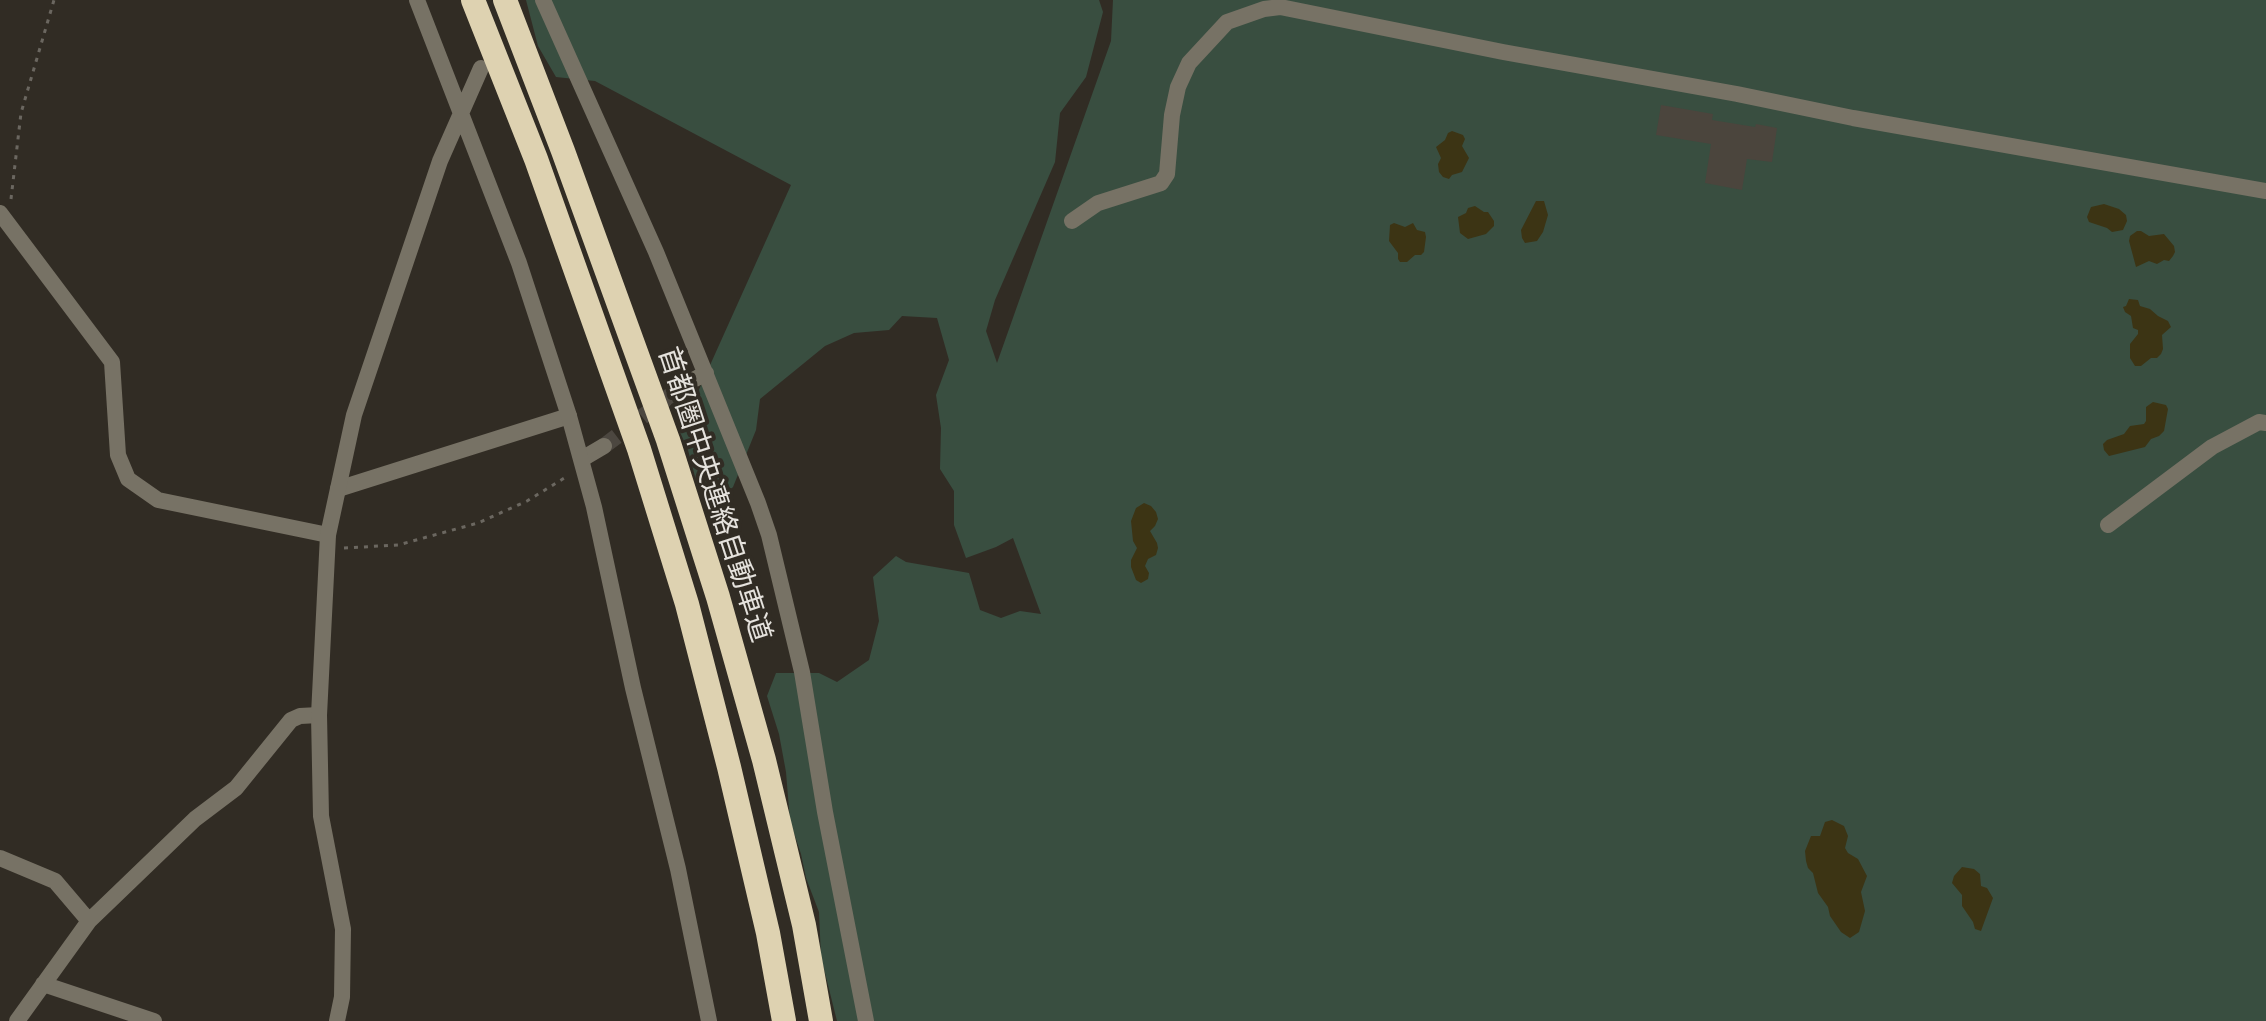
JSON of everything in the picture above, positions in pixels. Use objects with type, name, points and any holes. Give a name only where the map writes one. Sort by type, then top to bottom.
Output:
[{"type":"highway","name":"首都圏中央連絡自動車道","points":[[473,0],[536,159],[634,434],[687,604],[733,782],[768,933],[784,1021]]},
{"type":"highway","name":"首都圏中央連絡自動車道","points":[[505,0],[668,440],[718,597],[768,775],[804,925],[821,1021]]},
{"type":"street","points":[[417,0],[519,263],[569,416],[594,507],[633,688],[678,869],[709,1021]]},
{"type":"street","points":[[543,0],[656,252],[769,535],[802,672],[825,812],[866,1021]]},
{"type":"street","points":[[1072,221],[1098,203],[1161,183],[1167,174],[1172,115],[1178,87],[1189,63],[1227,22],[1264,9],[1280,7],[1853,118],[2266,191]]},
{"type":"street","points":[[337,1021],[342,997],[343,929],[321,816],[319,715],[327,542],[354,415],[440,161],[481,68]]},
{"type":"street","points":[[4,218],[112,362],[118,455],[128,479],[158,500],[327,542]]},
{"type":"street","points":[[684,385],[706,373]]},
{"type":"street","points":[[338,489],[569,416]]},
{"type":"street","points":[[2108,525],[2212,447],[2259,422],[2266,423]]},
{"type":"street","points":[[582,463],[604,446]]},
{"type":"street","points":[[17,1021],[89,921],[195,819],[236,788],[291,720],[319,715]]},
{"type":"street","points":[[0,858],[55,881],[89,921]]},
{"type":"street","points":[[43,984],[154,1021]]},
{"type":"path","points":[[4,218],[21,113],[54,0]]},
{"type":"path","points":[[327,542],[398,545],[478,523],[527,501],[582,463]]},
{"type":"green space","points":[[526,0],[1099,0],[1103,12],[1086,77],[1060,113],[1055,162],[995,300],[986,331],[997,363],[1111,41],[1113,0],[2266,0],[2266,1021],[837,1021],[821,957],[819,912],[790,821],[786,772],[779,734],[767,696],[776,673],[819,673],[837,682],[869,660],[879,621],[873,577],[896,556],[906,562],[969,573],[980,610],[1001,618],[1020,611],[1041,614],[1013,538],[966,558],[954,525],[954,491],[940,469],[941,428],[936,395],[949,360],[937,318],[902,316],[889,330],[854,333],[825,346],[760,399],[756,430],[733,487],[713,506],[697,484],[680,432],[791,185],[595,81],[556,77],[538,46]]},
{"type":"sand","points":[[1452,131],[1463,135],[1462,146],[1469,158],[1462,172],[1449,179],[1439,172],[1441,158],[1436,147]]},
{"type":"sand","points":[[1536,201],[1544,201],[1548,215],[1537,241],[1525,243],[1521,230]]},
{"type":"sand","points":[[2104,204],[2126,215],[2123,230],[2112,232],[2089,222],[2087,217],[2091,207]]},
{"type":"sand","points":[[1475,206],[1488,212],[1494,226],[1486,234],[1468,239],[1460,233],[1458,217]]},
{"type":"sand","points":[[1394,223],[1405,227],[1413,223],[1417,230],[1425,232],[1424,252],[1421,255],[1400,262],[1398,253],[1389,241],[1390,225]]},
{"type":"sand","points":[[2137,231],[2149,236],[2164,234],[2174,246],[2175,252],[2169,261],[2157,264],[2149,261],[2136,267],[2129,241]]},
{"type":"sand","points":[[2129,299],[2138,300],[2140,306],[2168,321],[2171,327],[2162,335],[2161,354],[2141,366],[2135,366],[2130,358],[2130,344],[2138,330],[2133,328],[2131,316],[2123,307]]},
{"type":"sand","points":[[2153,402],[2166,405],[2168,409],[2164,431],[2145,447],[2109,456],[2103,444],[2124,434],[2130,426],[2144,424],[2146,407]]},
{"type":"sand","points":[[1144,503],[1156,512],[1158,519],[1150,531],[1158,548],[1156,555],[1148,559],[1145,566],[1148,579],[1141,583],[1136,580],[1131,567],[1137,548],[1131,521],[1136,508]]},
{"type":"sand","points":[[1832,820],[1844,826],[1848,836],[1845,848],[1858,859],[1867,876],[1861,892],[1865,911],[1859,932],[1850,938],[1841,932],[1830,916],[1806,861],[1805,851],[1811,836],[1820,836],[1825,822]]},
{"type":"sand","points":[[1962,867],[1974,869],[1980,874],[1981,886],[1987,888],[1993,898],[1981,931],[1975,929],[1962,906],[1962,895],[1952,883]]},
{"type":"building","points":[[1661,105],[1713,114],[1712,120],[1777,128],[1772,162],[1747,159],[1742,190],[1705,183],[1711,144],[1656,135]]},
{"type":"tunnel","points":[[604,446],[684,385]]}]
